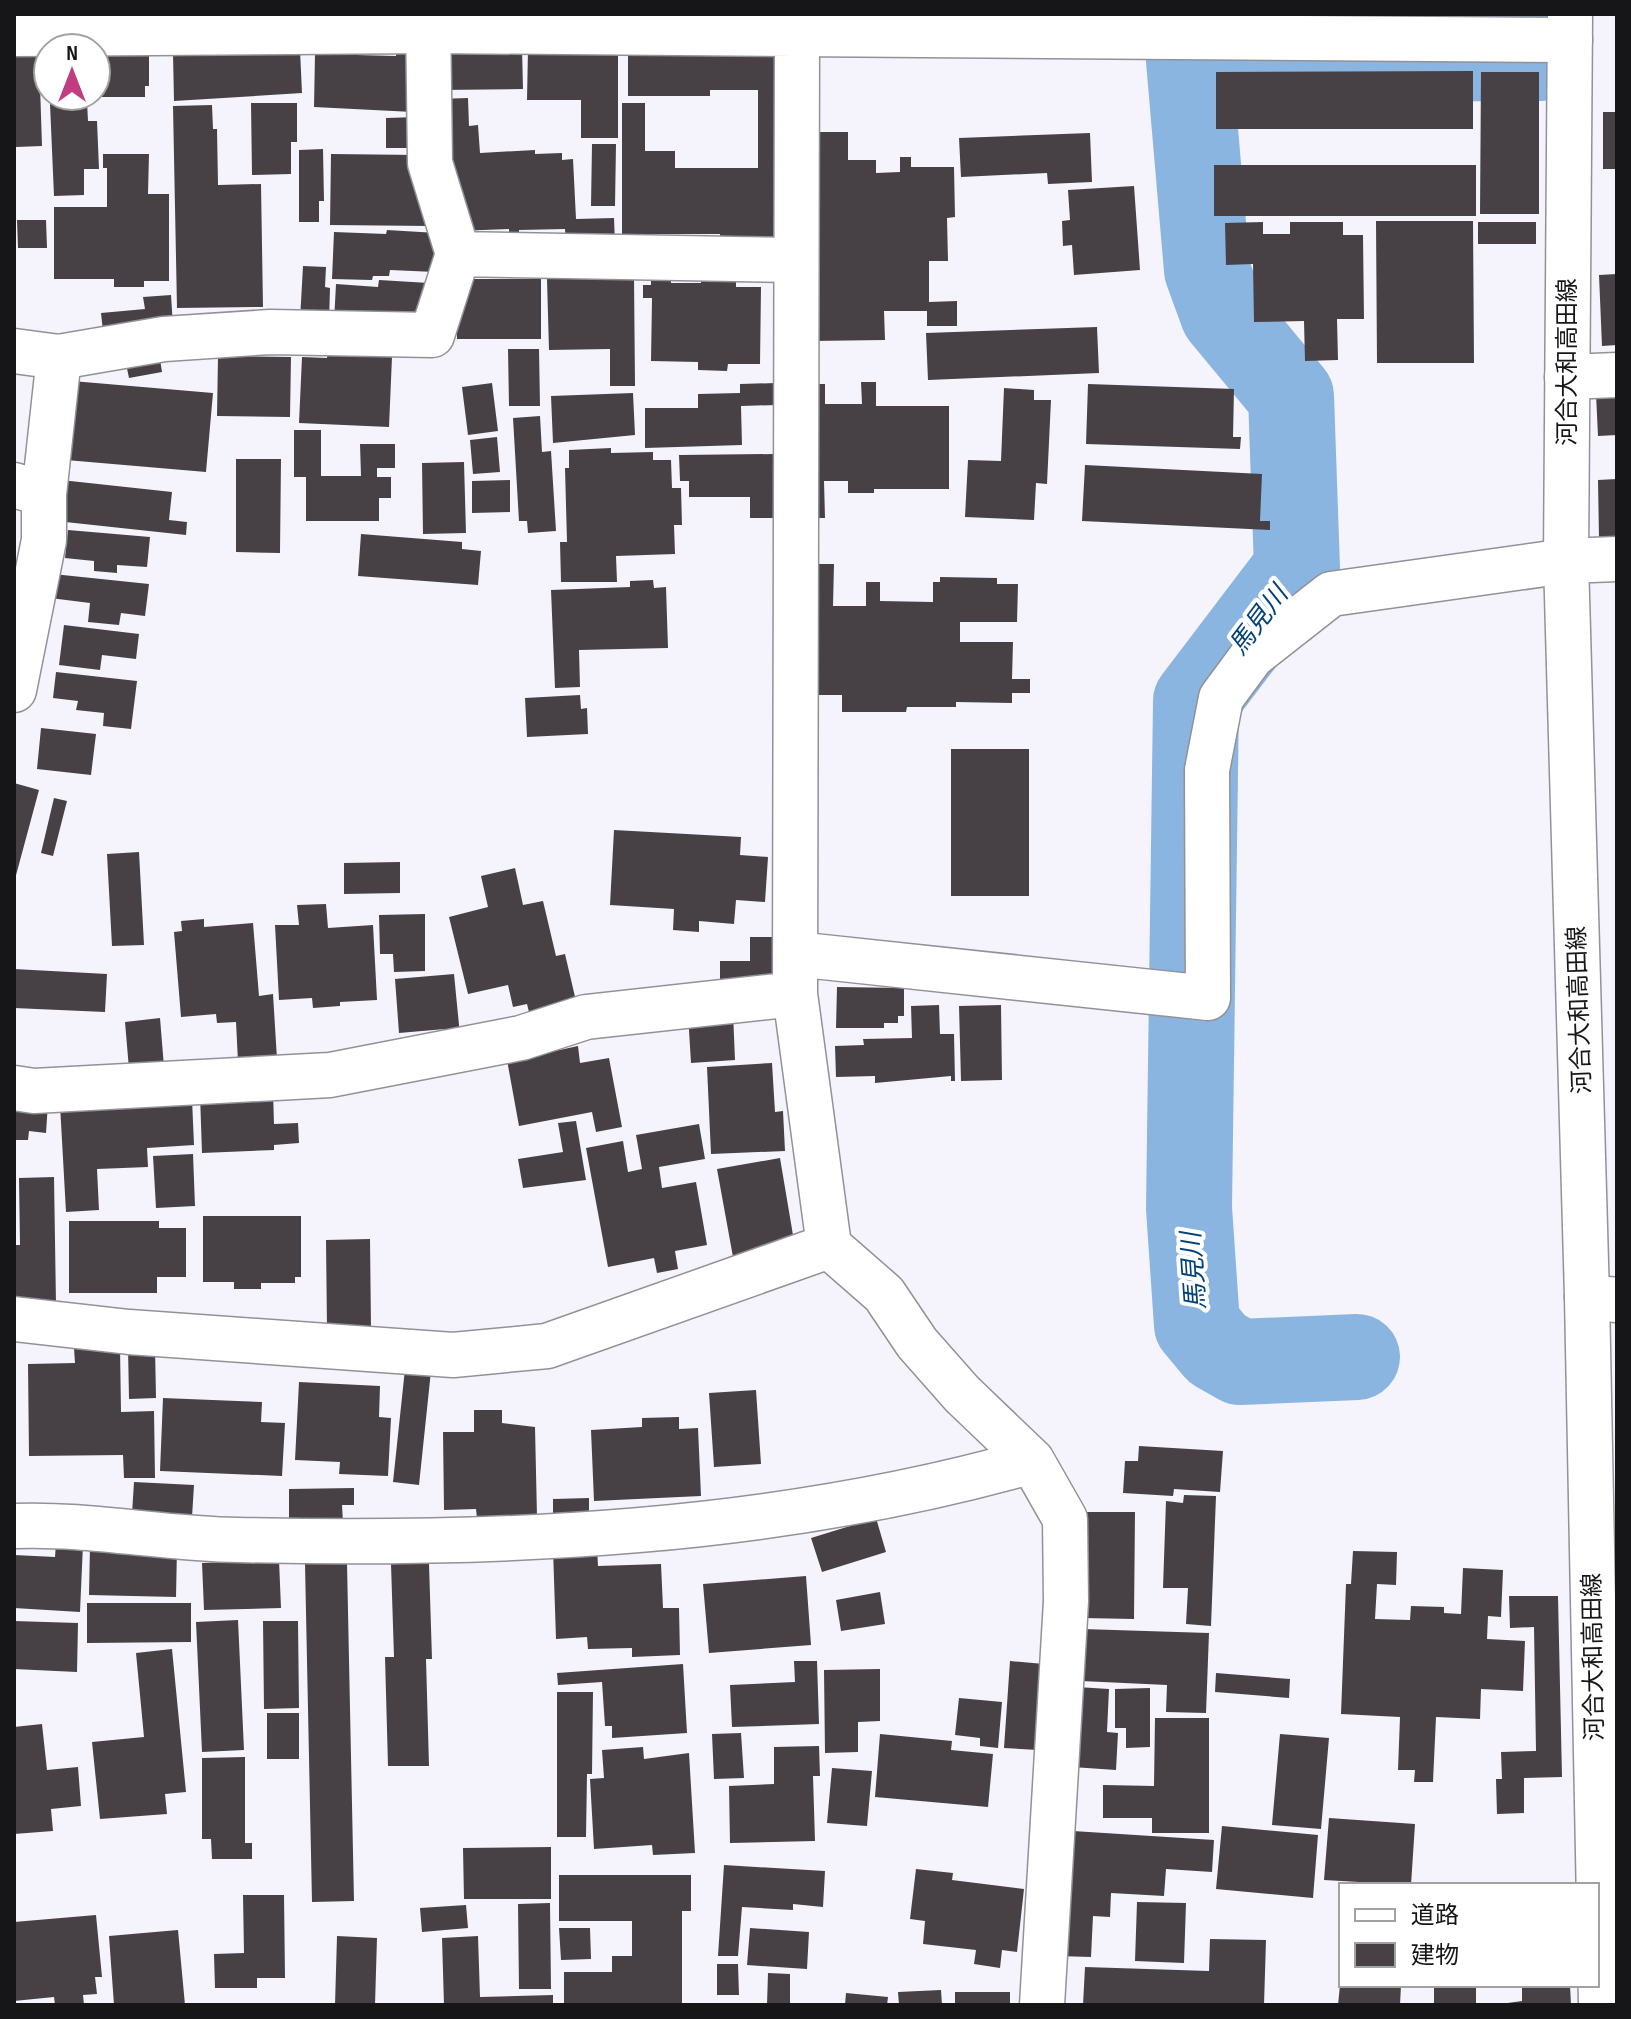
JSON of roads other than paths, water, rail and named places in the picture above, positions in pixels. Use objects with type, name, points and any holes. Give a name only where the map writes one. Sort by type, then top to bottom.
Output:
[{"type":"street","points":[[14,351],[59,357],[164,339],[270,332],[432,335],[458,254],[430,163],[428,22]]},
{"type":"street","points":[[14,34],[428,22],[1556,32]]},
{"type":"street","points":[[795,24],[795,974],[829,1246],[884,1294],[917,1343],[953,1384],[1032,1461],[1065,1519],[1065,1617],[1042,2005]]},
{"type":"street","name":"河合大和高田線","points":[[1556,32],[1567,377],[1566,561],[1602,1299],[1601,2005]]},
{"type":"street","points":[[458,254],[795,260]]},
{"type":"street","points":[[14,690],[44,540],[29,490],[59,357]]},
{"type":"street","points":[[1567,377],[1617,375]]},
{"type":"street","points":[[14,1088],[34,1091],[330,1075],[521,1038],[586,1017],[795,974],[1194,996],[1207,770],[1221,698],[1252,656],[1331,594],[1566,561],[1617,559]]},
{"type":"street","points":[[14,1319],[129,1332],[453,1355],[547,1346],[829,1246]]},
{"type":"street","points":[[14,1526],[236,1540],[492,1540],[783,1515],[969,1479],[1032,1461]]},
{"type":"waterway","name":"馬見川","points":[[1357,1357],[1240,1362],[1217,1349],[1197,1325],[1189,1208],[1196,701],[1297,568],[1291,396],[1223,314],[1207,270],[1189,60],[1542,58],[1542,14]]}]
